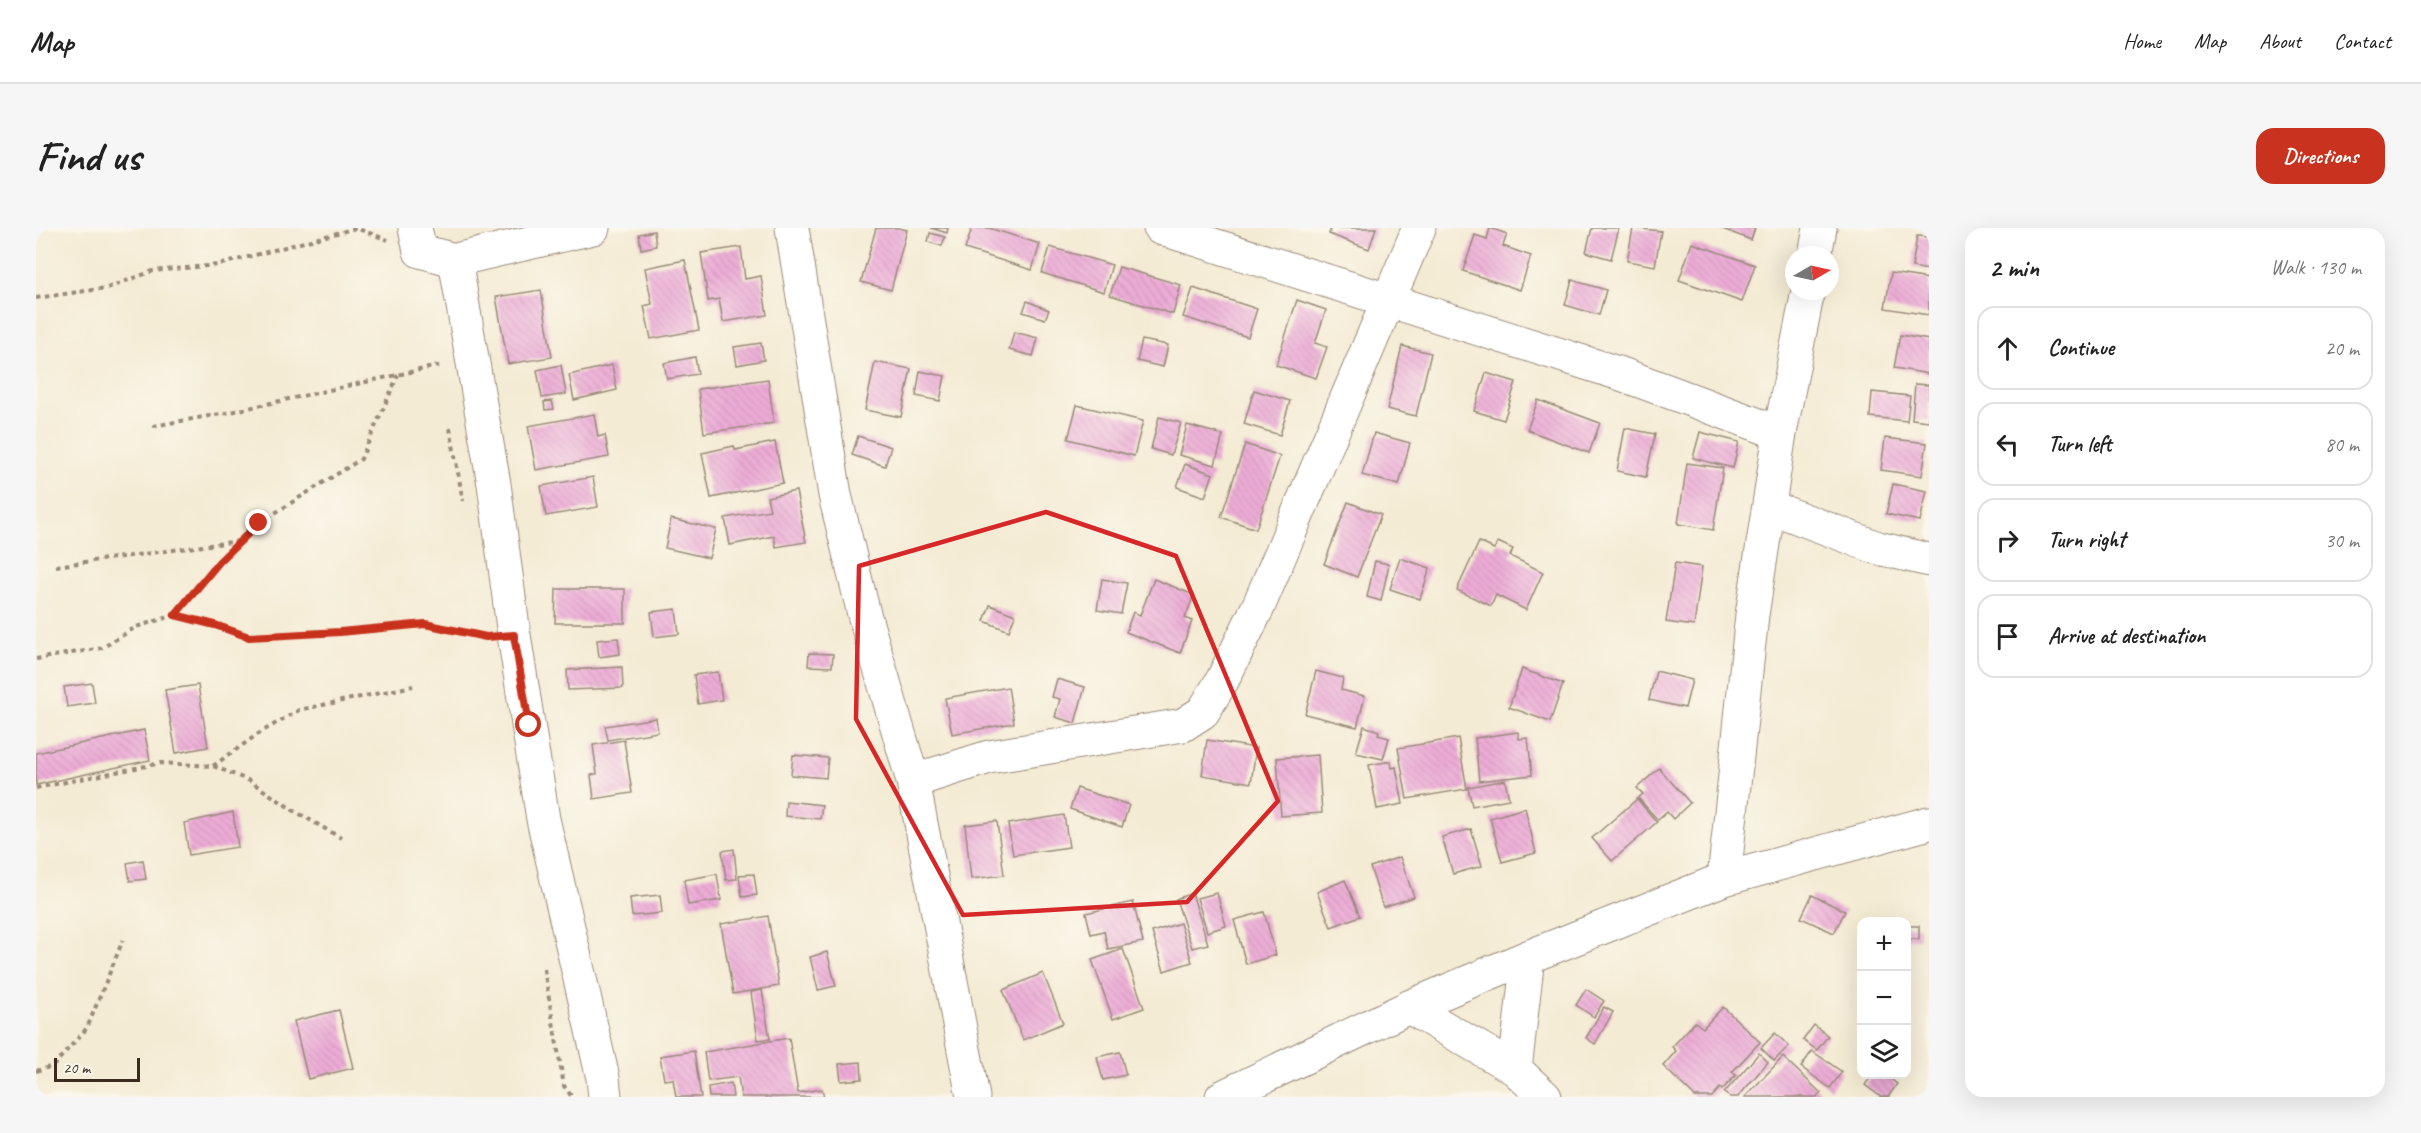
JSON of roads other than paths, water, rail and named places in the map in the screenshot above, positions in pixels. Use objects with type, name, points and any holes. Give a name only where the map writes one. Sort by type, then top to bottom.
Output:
[{"type":"street","points":[[417,239],[455,260],[593,228]]},
{"type":"street","points":[[792,228],[835,495],[864,614],[913,781],[973,1097]]},
{"type":"street","points":[[1160,228],[1624,375],[1780,434]]},
{"type":"street","points":[[913,781],[989,757],[1183,725],[1203,712],[1223,679],[1259,605],[1419,228]]},
{"type":"street","points":[[1817,246],[1820,228]]},
{"type":"street","points":[[455,260],[494,484],[514,635],[543,819],[603,1078],[605,1097]]},
{"type":"street","points":[[1724,879],[1752,615],[1780,434],[1806,300]]},
{"type":"street","points":[[1770,507],[1878,548],[1929,560]]},
{"type":"street","points":[[1222,1097],[1409,1007],[1724,879],[1929,823]]},
{"type":"street","points":[[1515,1069],[1528,957]]},
{"type":"street","points":[[1409,1007],[1515,1069],[1545,1097]]}]
